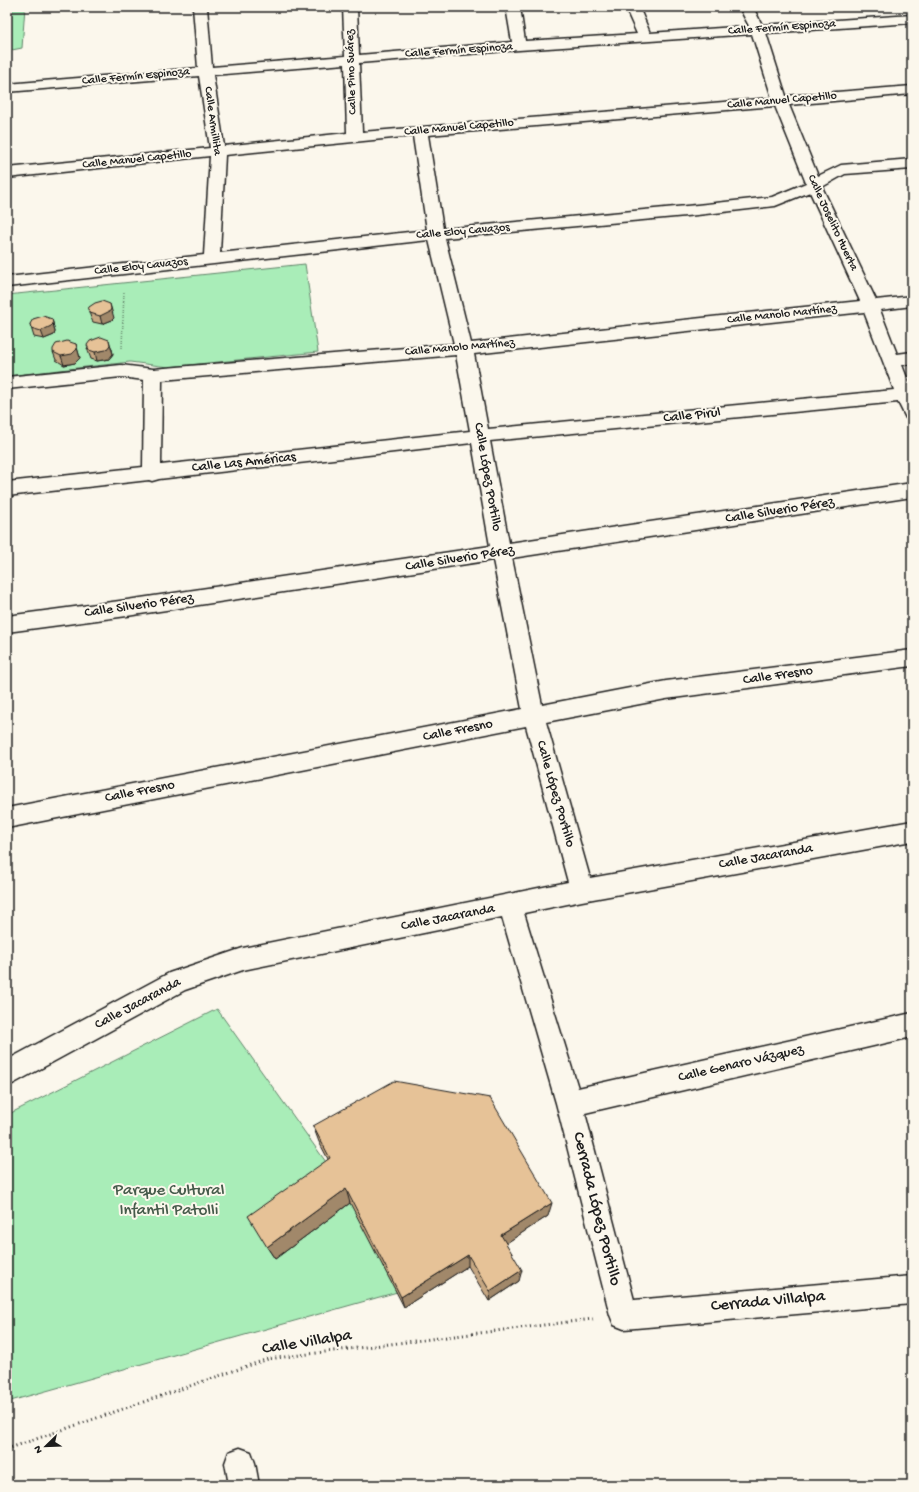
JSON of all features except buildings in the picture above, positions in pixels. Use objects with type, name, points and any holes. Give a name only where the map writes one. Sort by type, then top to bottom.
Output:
[{"type":"street","name":"Calle Armillita","points":[[200,7],[205,72],[218,152],[212,260]]},
{"type":"street","name":"Calle Pino Suárez","points":[[350,7],[355,137]]},
{"type":"street","points":[[513,7],[519,46]]},
{"type":"street","points":[[632,7],[646,38]]},
{"type":"street","name":"Calle Joselito Huerta","points":[[746,7],[758,30],[780,101],[814,185],[870,305],[912,414]]},
{"type":"street","name":"Calle Fermín Espinoza","points":[[7,88],[519,46],[912,20]]},
{"type":"street","name":"Calle Manuel Capetillo","points":[[7,173],[355,137],[912,90]]},
{"type":"street","name":"Calle López Portillo","points":[[420,132],[436,234],[464,348],[501,552],[534,717],[582,890]]},
{"type":"street","name":"Calle Eloy Cavazos","points":[[7,282],[436,234],[697,210],[775,201],[814,185],[841,170],[912,164]]},
{"type":"street","name":"Calle Manolo Martínez","points":[[7,384],[121,371],[153,375],[198,372],[464,348],[912,301]]},
{"type":"street","points":[[890,360],[912,358]]},
{"type":"street","points":[[152,474],[153,375]]},
{"type":"street","name":"Calle Pirul","points":[[480,436],[904,395]]},
{"type":"street","name":"Calle Las Américas","points":[[7,489],[152,474],[480,436]]},
{"type":"street","name":"Calle Silverio Pérez","points":[[7,624],[127,608],[912,490]]},
{"type":"street","name":"Calle Fresno","points":[[7,818],[534,717],[666,690],[912,658]]},
{"type":"street","name":"Calle Jacaranda","points":[[7,1074],[178,981],[236,961],[582,890],[912,831]]},
{"type":"street","points":[[510,905],[569,1103]]},
{"type":"street","name":"Calle Genaro Vázquez","points":[[569,1103],[912,1025]]},
{"type":"street","name":"Cerrada López Portillo","points":[[569,1103],[624,1315]]},
{"type":"street","name":"Cerrada Villalpa","points":[[624,1315],[912,1290]]},
{"type":"path","points":[[121,371],[124,269]]},
{"type":"path","name":"Calle Villalpa","points":[[7,1449],[268,1359],[624,1315]]},
{"type":"green space","points":[[7,7],[25,7],[22,48],[7,51]]},
{"type":"green space","points":[[305,264],[318,352],[168,367],[130,362],[7,376],[7,295]]},
{"type":"green space","name":"Parque Cultural Infantil Patolli","points":[[217,1009],[415,1287],[7,1402],[7,1115]]}]
